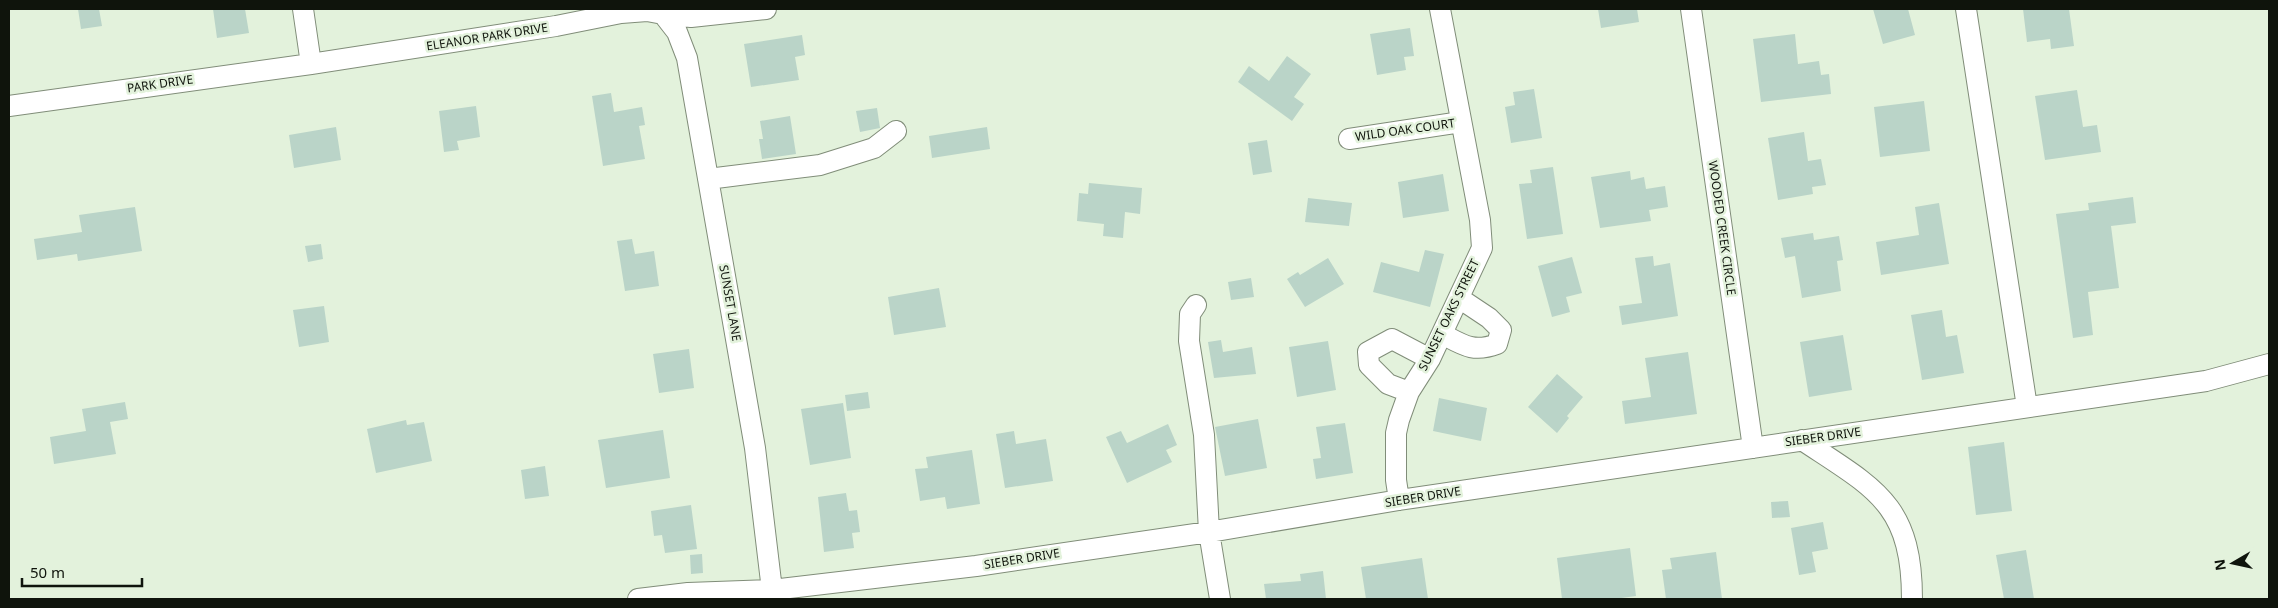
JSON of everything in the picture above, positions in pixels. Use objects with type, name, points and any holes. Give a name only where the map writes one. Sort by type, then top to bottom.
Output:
[{"type":"street","points":[[303,9],[311,64]]},
{"type":"street","points":[[661,12],[690,17],[766,9]]},
{"type":"street","name":"SUNSET OAKS STREET","points":[[1399,500],[1396,480],[1396,433],[1409,392],[1430,358],[1482,248],[1480,220],[1440,9]]},
{"type":"street","name":"WOODED CREEK CIRCLE","points":[[1691,9],[1753,448]]},
{"type":"street","points":[[1966,9],[2027,407]]},
{"type":"street","name":"ELEANOR PARK DRIVE","points":[[311,64],[556,26],[621,12],[661,12]]},
{"type":"street","name":"SUNSET LANE","points":[[661,12],[677,32],[687,58],[755,448],[772,595]]},
{"type":"street","name":"PARK DRIVE","points":[[9,106],[311,64]]},
{"type":"street","name":"WILD OAK COURT","points":[[1349,139],[1461,122]]},
{"type":"street","points":[[708,179],[820,165],[874,148],[896,131]]},
{"type":"street","points":[[1442,334],[1465,346],[1476,349],[1497,344],[1501,330],[1489,318],[1459,298]]},
{"type":"street","points":[[1196,305],[1190,314],[1189,341],[1204,435],[1209,532],[1220,599]]},
{"type":"street","points":[[1409,392],[1388,384],[1369,365],[1368,352],[1392,339],[1430,358]]},
{"type":"street","name":"SIEBER DRIVE","points":[[638,599],[688,593],[772,595],[1209,532],[1399,500],[2206,380],[2243,369],[2269,364]]},
{"type":"street","points":[[1802,440],[1869,484],[1892,508],[1904,534],[1912,586],[1912,599]]},
{"type":"building","points":[[78,9],[99,9],[102,26],[81,29]]},
{"type":"building","points":[[213,9],[245,9],[249,33],[217,38]]},
{"type":"building","points":[[1598,9],[1637,9],[1639,22],[1601,28]]},
{"type":"building","points":[[1873,9],[1908,9],[1915,35],[1883,44]]},
{"type":"building","points":[[2023,9],[2069,9],[2074,46],[2051,49],[2050,39],[2027,42]]},
{"type":"building","points":[[1410,28],[1414,56],[1404,57],[1406,70],[1377,75],[1370,34]]},
{"type":"building","points":[[1795,34],[1798,64],[1819,61],[1821,75],[1829,74],[1831,94],[1761,102],[1753,39]]},
{"type":"building","points":[[802,35],[805,55],[795,57],[799,80],[751,87],[744,44]]},
{"type":"building","points":[[1287,56],[1311,74],[1294,97],[1304,104],[1292,121],[1238,82],[1249,66],[1269,81]]},
{"type":"building","points":[[1534,89],[1542,138],[1511,143],[1505,107],[1515,105],[1513,92]]},
{"type":"building","points":[[2077,90],[2083,127],[2097,125],[2101,152],[2045,160],[2035,96]]},
{"type":"building","points":[[611,93],[614,112],[642,107],[645,125],[639,126],[645,159],[603,166],[592,96]]},
{"type":"building","points":[[1924,101],[1930,151],[1880,157],[1874,107]]},
{"type":"building","points":[[476,106],[480,137],[457,141],[459,150],[444,152],[439,111]]},
{"type":"building","points":[[877,108],[880,128],[860,132],[856,111]]},
{"type":"building","points":[[790,116],[796,154],[762,159],[759,139],[763,139],[760,121]]},
{"type":"building","points":[[336,127],[341,160],[294,168],[289,135]]},
{"type":"building","points":[[987,127],[990,149],[932,158],[929,136]]},
{"type":"building","points":[[1804,132],[1808,161],[1821,159],[1826,185],[1812,187],[1813,194],[1778,200],[1768,138]]},
{"type":"building","points":[[1267,140],[1272,172],[1253,175],[1248,143]]},
{"type":"building","points":[[1553,167],[1563,234],[1527,239],[1519,184],[1532,183],[1530,170]]},
{"type":"building","points":[[1630,171],[1631,180],[1644,177],[1646,189],[1665,186],[1668,207],[1649,210],[1651,221],[1600,228],[1591,177]]},
{"type":"building","points":[[1443,174],[1449,211],[1403,218],[1398,182]]},
{"type":"building","points":[[1089,183],[1142,188],[1140,214],[1125,212],[1123,238],[1103,236],[1104,224],[1077,221],[1079,193],[1088,194]]},
{"type":"building","points":[[2133,197],[2136,223],[2111,226],[2119,288],[2088,292],[2093,335],[2073,338],[2056,214],[2089,210],[2088,203]]},
{"type":"building","points":[[1308,198],[1352,203],[1349,226],[1305,222]]},
{"type":"building","points":[[1939,203],[1949,264],[1881,275],[1876,242],[1919,235],[1915,207]]},
{"type":"building","points":[[135,207],[142,251],[78,261],[77,254],[37,260],[34,239],[82,232],[79,215]]},
{"type":"building","points":[[1813,233],[1814,240],[1839,236],[1843,260],[1837,261],[1841,291],[1802,298],[1795,256],[1785,258],[1781,238]]},
{"type":"building","points":[[632,239],[635,254],[654,251],[659,286],[625,291],[617,241]]},
{"type":"building","points":[[321,244],[323,259],[308,262],[305,246]]},
{"type":"building","points":[[1425,250],[1444,254],[1430,307],[1373,292],[1381,262],[1419,272]]},
{"type":"building","points":[[1653,256],[1654,266],[1670,263],[1678,316],[1622,325],[1619,306],[1642,303],[1635,258]]},
{"type":"building","points":[[1572,257],[1582,293],[1566,297],[1570,312],[1552,317],[1538,266]]},
{"type":"building","points":[[1328,258],[1344,284],[1305,307],[1287,279],[1298,272],[1300,275]]},
{"type":"building","points":[[1251,278],[1254,297],[1231,300],[1228,282]]},
{"type":"building","points":[[939,288],[946,327],[894,335],[888,297]]},
{"type":"building","points":[[324,306],[329,342],[299,347],[293,310]]},
{"type":"building","points":[[1942,310],[1946,337],[1957,335],[1964,373],[1922,380],[1911,315]]},
{"type":"building","points":[[1843,335],[1852,390],[1809,397],[1800,342]]},
{"type":"building","points":[[1221,340],[1223,352],[1252,347],[1256,374],[1214,378],[1208,342]]},
{"type":"building","points":[[1328,341],[1336,390],[1297,397],[1289,347]]},
{"type":"building","points":[[689,349],[694,388],[659,393],[653,354]]},
{"type":"building","points":[[1688,352],[1697,414],[1625,424],[1622,401],[1651,397],[1645,358]]},
{"type":"building","points":[[1557,374],[1583,397],[1567,416],[1569,418],[1557,433],[1528,407]]},
{"type":"building","points":[[868,392],[870,408],[847,411],[845,395]]},
{"type":"building","points":[[1439,398],[1487,408],[1481,441],[1433,431]]},
{"type":"building","points":[[125,402],[128,419],[110,422],[116,454],[54,464],[50,437],[86,431],[82,409]]},
{"type":"building","points":[[843,403],[851,458],[810,465],[801,409]]},
{"type":"building","points":[[1258,419],[1267,468],[1225,476],[1215,427]]},
{"type":"building","points":[[406,420],[407,425],[424,422],[432,461],[376,473],[367,429]]},
{"type":"building","points":[[1345,423],[1353,473],[1316,479],[1313,459],[1321,458],[1316,427]]},
{"type":"building","points":[[1168,424],[1177,445],[1166,450],[1172,462],[1127,483],[1106,437],[1121,431],[1127,443]]},
{"type":"building","points":[[663,430],[670,478],[606,488],[598,440]]},
{"type":"building","points":[[1014,431],[1016,444],[1046,439],[1053,481],[1005,488],[996,434]]},
{"type":"building","points":[[2004,442],[2012,511],[1976,515],[1968,447]]},
{"type":"building","points":[[972,450],[980,504],[947,509],[945,497],[920,501],[915,469],[928,468],[926,457]]},
{"type":"building","points":[[545,466],[549,496],[525,499],[521,470]]},
{"type":"building","points":[[846,493],[849,511],[857,510],[860,532],[852,533],[854,548],[824,552],[818,497]]},
{"type":"building","points":[[1788,501],[1790,517],[1772,518],[1771,502]]},
{"type":"building","points":[[691,505],[697,549],[665,553],[662,535],[654,536],[651,511]]},
{"type":"building","points":[[1823,522],[1828,549],[1812,552],[1816,572],[1799,575],[1791,528]]},
{"type":"building","points":[[1630,548],[1636,596],[1614,599],[1562,599],[1557,558]]},
{"type":"building","points":[[2026,550],[2034,599],[2004,599],[1996,555]]},
{"type":"building","points":[[1716,552],[1722,599],[1666,599],[1662,570],[1672,569],[1670,558]]},
{"type":"building","points":[[702,554],[703,573],[691,574],[690,555]]},
{"type":"building","points":[[1422,558],[1428,599],[1366,599],[1361,567]]},
{"type":"building","points":[[1323,571],[1326,599],[1266,599],[1264,584],[1301,581],[1300,574]]}]
